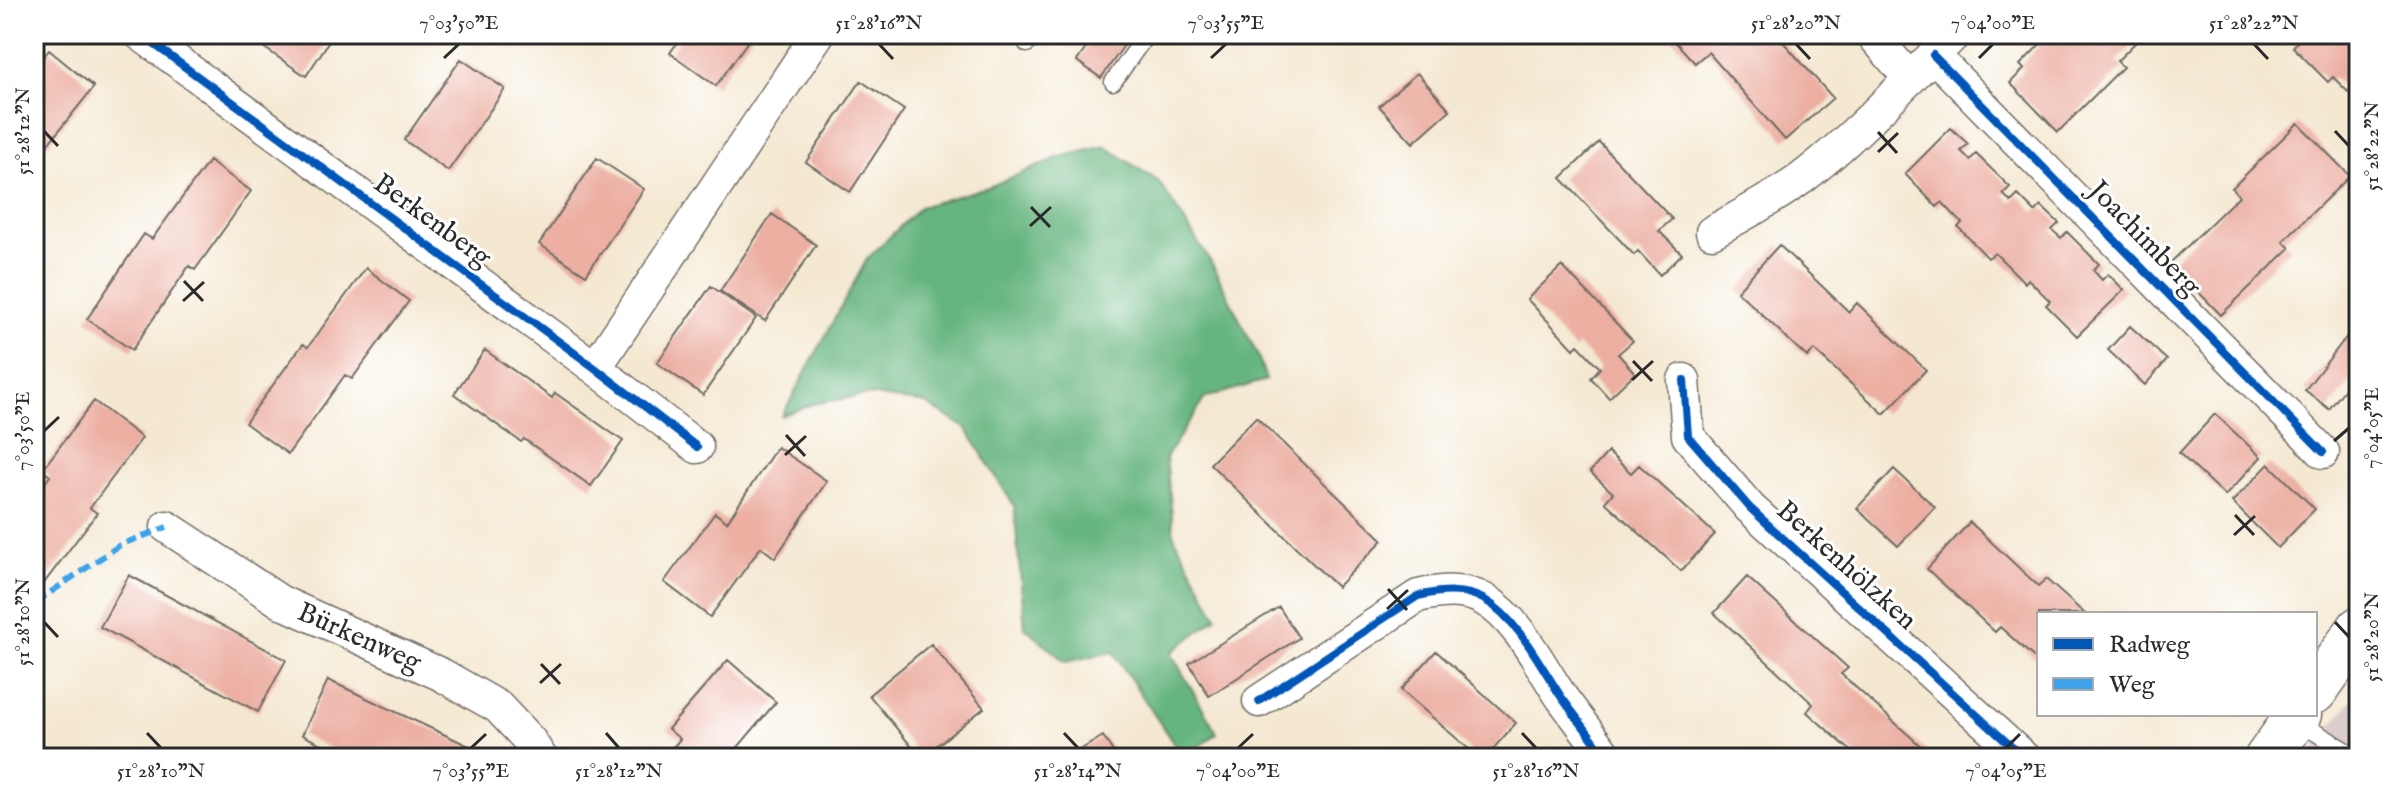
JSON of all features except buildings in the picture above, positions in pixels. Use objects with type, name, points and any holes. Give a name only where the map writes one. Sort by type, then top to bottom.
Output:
[{"type":"street","name":"Berkenberg","points":[[140,34],[595,368],[697,447]]},
{"type":"street","points":[[595,368],[818,34]]},
{"type":"street","points":[[1872,34],[1910,79]]},
{"type":"street","points":[[1712,232],[1773,198],[1803,177],[1944,45]]},
{"type":"street","name":"Joachimberg","points":[[1944,45],[2323,452]]},
{"type":"street","name":"Berkenhölzken","points":[[1684,380],[1688,436],[1750,508],[2024,758]]},
{"type":"street","name":"Bürkenweg","points":[[167,527],[281,602],[442,675],[498,707],[530,741],[541,758]]},
{"type":"street","points":[[1259,701],[1418,596],[1440,591],[1458,592],[1482,598],[1498,609],[1607,758]]},
{"type":"street","points":[[2317,688],[2359,629]]},
{"type":"street","points":[[2267,758],[2297,716]]},
{"type":"lane","points":[[1113,82],[1147,34]]},
{"type":"lane","points":[[2312,716],[2359,758]]},
{"type":"shaded area","points":[[2359,691],[2359,758],[2307,758],[2310,753]]},
{"type":"green space","points":[[1105,146],[1159,182],[1212,264],[1258,356],[1266,380],[1205,398],[1166,457],[1174,536],[1217,617],[1171,653],[1217,733],[1185,758],[1113,652],[1065,662],[1025,627],[1014,506],[966,428],[925,403],[867,395],[812,404],[782,416],[867,259],[920,207],[991,186],[1060,157]]},
{"type":"marked path","points":[[34,598],[45,596],[120,545],[167,527]]},
{"type":"cycle path","points":[[140,34],[595,368],[697,447]]},
{"type":"cycle path","points":[[1933,55],[2323,452]]},
{"type":"cycle path","points":[[1684,380],[1688,436],[1750,508],[2024,758]]},
{"type":"cycle path","points":[[1259,701],[1418,596],[1460,592],[1485,600],[1508,619],[1607,758]]}]
